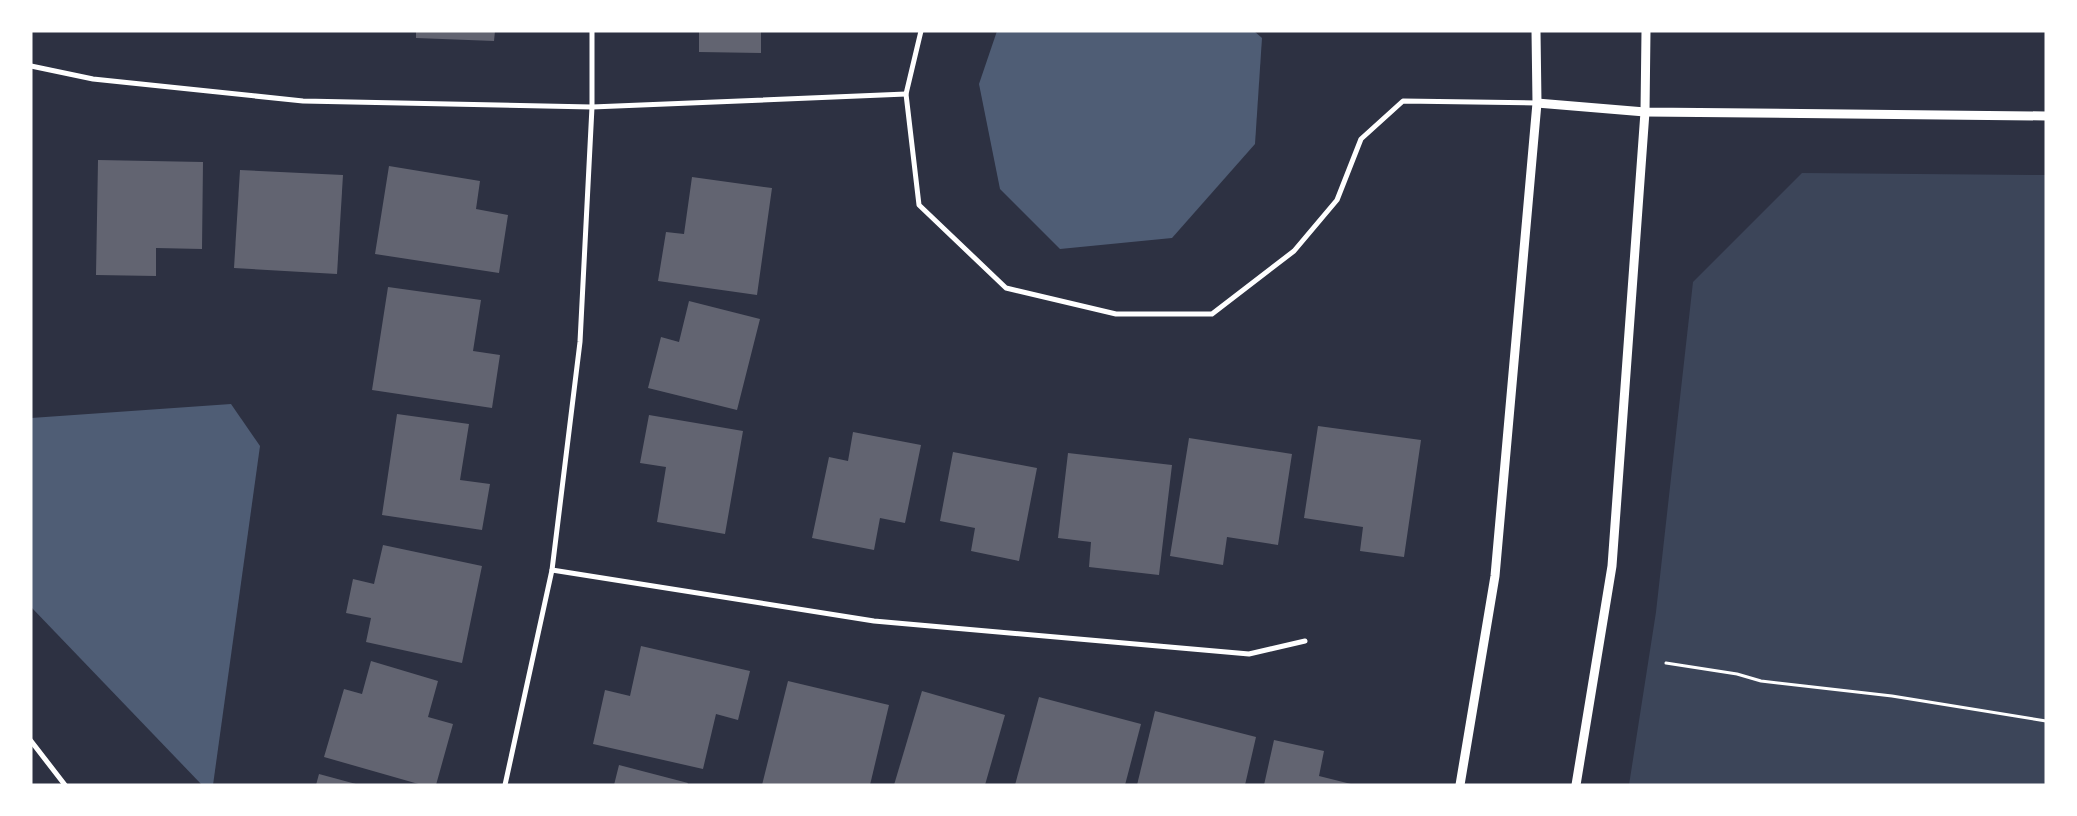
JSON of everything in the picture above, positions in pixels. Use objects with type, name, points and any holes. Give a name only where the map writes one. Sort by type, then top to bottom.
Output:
[{"type":"street","points":[[505,785],[552,570],[580,342],[592,107],[592,31]]},
{"type":"street","points":[[921,31],[906,94],[919,205],[1006,288],[1116,314],[1212,314],[1294,251],[1337,200],[1361,139],[1403,101],[1537,103],[1645,112],[2046,116]]},
{"type":"street","points":[[1460,785],[1495,576],[1537,103],[1536,31]]},
{"type":"street","points":[[1576,785],[1612,566],[1645,112],[1646,31]]},
{"type":"street","points":[[31,66],[94,79],[303,101],[592,107],[906,94]]},
{"type":"street","points":[[552,570],[874,621],[1250,654],[1305,641]]},
{"type":"street","points":[[31,741],[64,785]]},
{"type":"path","points":[[1666,662],[1736,674],[1761,681],[1892,696],[2046,721]]},
{"type":"shaded area","points":[[997,31],[1254,31],[1262,38],[1255,144],[1172,238],[1060,249],[1000,189],[979,84]]},
{"type":"shaded area","points":[[1802,173],[2046,175],[2046,785],[1629,785],[1656,612],[1693,282]]},
{"type":"shaded area","points":[[231,404],[260,446],[213,785],[202,785],[32,608],[31,418]]},
{"type":"building","points":[[416,31],[495,31],[494,41],[416,38]]},
{"type":"building","points":[[699,31],[761,31],[761,53],[699,52]]},
{"type":"building","points":[[98,160],[203,162],[202,249],[156,248],[156,276],[96,275]]},
{"type":"building","points":[[389,166],[480,181],[476,209],[508,215],[499,273],[375,254]]},
{"type":"building","points":[[240,170],[343,175],[337,274],[234,268]]},
{"type":"building","points":[[692,177],[772,188],[757,295],[658,281],[666,232],[684,234]]},
{"type":"building","points":[[388,287],[481,300],[473,351],[500,355],[492,408],[372,390]]},
{"type":"building","points":[[689,301],[760,319],[737,410],[648,388],[661,337],[679,342]]},
{"type":"building","points":[[397,414],[469,424],[460,480],[490,484],[482,530],[382,515]]},
{"type":"building","points":[[649,415],[743,431],[725,534],[657,522],[666,467],[640,463]]},
{"type":"building","points":[[1318,426],[1421,440],[1404,557],[1360,551],[1363,527],[1304,518]]},
{"type":"building","points":[[853,432],[921,445],[905,523],[880,518],[874,550],[812,538],[829,457],[848,461]]},
{"type":"building","points":[[1189,438],[1292,454],[1278,545],[1227,537],[1223,565],[1170,556]]},
{"type":"building","points":[[953,452],[1037,468],[1019,561],[971,551],[975,528],[940,521]]},
{"type":"building","points":[[1068,453],[1172,465],[1159,575],[1089,567],[1091,542],[1058,538]]},
{"type":"building","points":[[383,545],[482,566],[462,663],[366,642],[371,618],[346,613],[353,579],[374,584]]},
{"type":"building","points":[[641,646],[750,671],[738,720],[716,714],[703,769],[593,744],[605,690],[630,696]]},
{"type":"building","points":[[371,661],[438,681],[428,717],[453,724],[436,785],[422,785],[324,757],[344,689],[362,694]]},
{"type":"building","points":[[788,681],[889,705],[870,785],[762,785]]},
{"type":"building","points":[[922,691],[1005,715],[985,785],[894,785]]},
{"type":"building","points":[[1039,697],[1141,724],[1125,785],[1015,785]]},
{"type":"building","points":[[1155,711],[1256,737],[1245,785],[1137,785]]},
{"type":"building","points":[[1274,740],[1324,751],[1319,776],[1355,785],[1264,785]]},
{"type":"building","points":[[619,765],[688,783],[687,785],[614,785]]},
{"type":"building","points":[[319,774],[356,784],[356,785],[316,785]]}]
